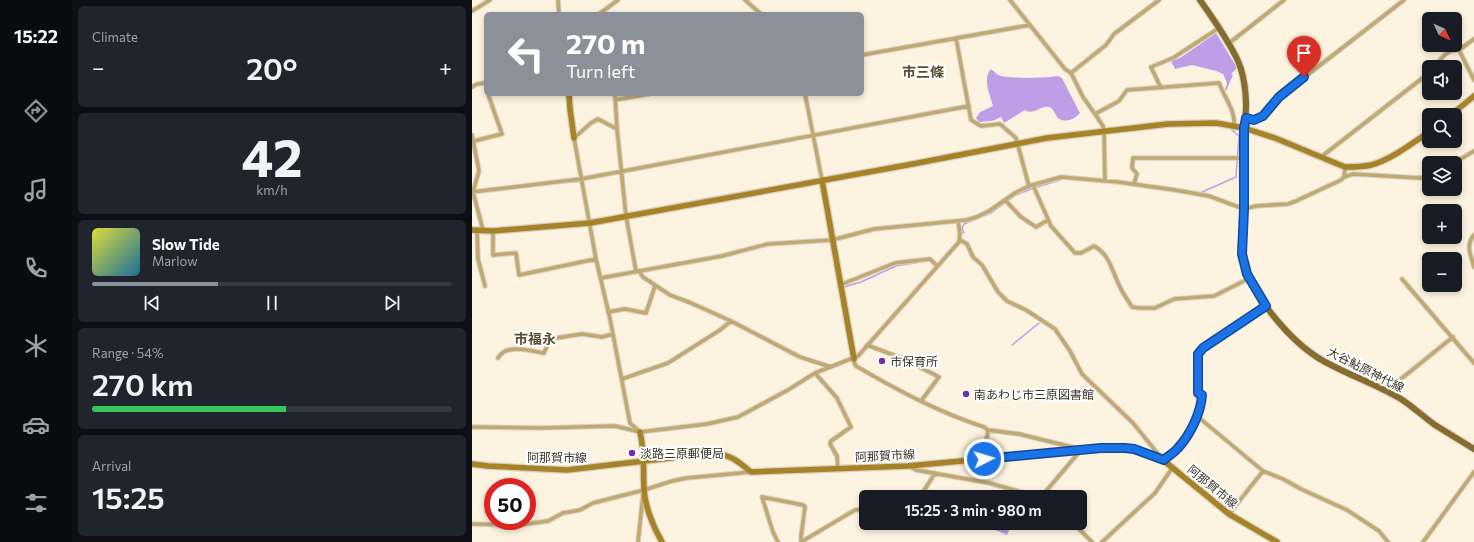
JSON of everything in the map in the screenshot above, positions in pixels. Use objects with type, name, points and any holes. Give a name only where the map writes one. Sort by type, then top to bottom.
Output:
[{"type":"main road","name":"大谷鮎原神代線","points":[[1200,0],[1219,28],[1238,61],[1241,71],[1245,96],[1246,118],[1244,128],[1244,209],[1242,254],[1247,274],[1266,306],[1279,322],[1301,344],[1319,358],[1330,365],[1403,400],[1436,425],[1474,448]]},
{"type":"street","points":[[472,11],[490,0]]},
{"type":"street","points":[[558,0],[560,12]]},
{"type":"street","points":[[602,12],[618,0]]},
{"type":"street","points":[[745,0],[759,12]]},
{"type":"street","points":[[1010,0],[1064,69],[1071,73],[1083,98],[1096,114],[1103,126],[1105,181]]},
{"type":"street","points":[[1071,73],[1106,46],[1114,34],[1159,0]]},
{"type":"street","points":[[1228,44],[1284,0]]},
{"type":"street","points":[[1246,118],[1254,120],[1263,116],[1279,97],[1404,0]]},
{"type":"street","points":[[864,55],[1030,25]]},
{"type":"street","points":[[1161,88],[1151,67],[1173,58],[1219,28]]},
{"type":"street","points":[[956,38],[971,120],[981,126],[1000,124],[1016,138],[1031,186],[1051,226],[1075,253],[1081,253],[1094,246],[1101,250],[1107,257],[1121,289],[1132,307],[1155,308],[1174,299],[1214,296],[1250,278]]},
{"type":"street","points":[[1462,48],[1474,38]]},
{"type":"street","points":[[1440,60],[1450,52]]},
{"type":"street","points":[[1460,52],[1474,80]]},
{"type":"street","points":[[1321,157],[1422,78]]},
{"type":"street","points":[[1096,114],[1119,101],[1126,90],[1219,83],[1235,121],[1234,126]]},
{"type":"street","points":[[472,87],[477,84],[484,84]]},
{"type":"street","points":[[474,142],[502,134],[489,96]]},
{"type":"street","points":[[569,96],[581,179],[630,423],[640,432],[645,461],[644,490],[638,542]]},
{"type":"street","points":[[614,96],[626,216],[637,271],[655,286],[670,295],[692,303],[731,321],[800,357],[831,367]]},
{"type":"street","points":[[615,100],[638,96]]},
{"type":"street","points":[[806,96],[854,362],[856,366],[898,390],[940,411],[984,427],[988,430],[1019,434],[1080,450],[1046,490]]},
{"type":"street","points":[[1459,108],[1474,96]]},
{"type":"street","points":[[473,192],[581,179],[969,106]]},
{"type":"street","points":[[574,138],[591,123],[598,119],[617,129]]},
{"type":"street","points":[[477,230],[492,231],[590,223],[1047,138],[1168,124],[1216,123],[1244,128],[1275,138],[1345,167],[1372,164],[1390,156],[1422,136]]},
{"type":"street","points":[[472,135],[480,171],[473,192],[478,259],[485,286]]},
{"type":"street","points":[[1462,158],[1474,151]]},
{"type":"street","points":[[1134,184],[1136,174],[1132,168],[1132,158],[1244,158]]},
{"type":"street","points":[[1344,177],[1345,167]]},
{"type":"street","points":[[601,278],[722,256],[768,244],[832,240],[874,230],[958,221],[977,217],[1015,193],[1031,186],[1061,177],[1150,186],[1209,196],[1244,209],[1256,206],[1278,205],[1296,201],[1353,174],[1422,178]]},
{"type":"street","points":[[1005,200],[1021,217],[1036,227],[1048,220]]},
{"type":"street","points":[[472,427],[540,428],[615,426],[640,432],[707,424],[738,417],[788,390],[815,373],[854,359],[858,356],[960,240],[958,221]]},
{"type":"street","points":[[492,231],[493,255],[516,253],[519,274],[596,259]]},
{"type":"street","points":[[1474,235],[1469,245],[1474,267]]},
{"type":"street","points":[[960,240],[967,244],[973,257],[982,265],[998,292],[1007,301],[1026,310],[1055,329],[1070,350],[1082,374],[1133,422],[1164,460],[1177,449],[1182,442],[1197,416],[1202,403],[1202,395],[1198,393],[1198,354],[1203,348],[1266,306]]},
{"type":"street","points":[[840,285],[895,263],[930,258],[937,266]]},
{"type":"street","points":[[1402,279],[1474,363]]},
{"type":"street","points":[[608,312],[625,308],[646,313],[655,286]]},
{"type":"street","points":[[622,379],[668,363],[714,334],[731,321]]},
{"type":"street","points":[[498,358],[499,355],[508,350],[519,349],[544,353],[550,339],[582,334],[602,337],[613,334]]},
{"type":"street","points":[[1386,391],[1453,337]]},
{"type":"street","points":[[867,345],[904,359],[939,378],[921,401]]},
{"type":"street","points":[[815,373],[837,398],[851,427],[831,441],[830,444],[837,456],[838,469]]},
{"type":"street","points":[[1197,416],[1263,471],[1347,510],[1379,531],[1388,542]]},
{"type":"street","points":[[984,459],[988,430]]},
{"type":"street","name":"阿那賀市線","points":[[472,464],[567,470],[703,453],[723,454],[732,457],[751,472],[908,466],[1101,448],[1134,449],[1164,460],[1229,514],[1277,542]]},
{"type":"street","points":[[908,466],[916,470],[989,483],[1014,490]]},
{"type":"street","points":[[1102,542],[1150,498],[1173,467]]},
{"type":"street","points":[[1229,514],[1263,471]]},
{"type":"street","points":[[472,524],[523,525],[548,522],[563,513],[580,510],[593,503],[672,481],[687,478],[751,472]]},
{"type":"street","points":[[1423,542],[1474,472]]},
{"type":"street","points":[[924,490],[935,473]]},
{"type":"street","points":[[644,490],[650,517],[662,542]]},
{"type":"street","points":[[778,542],[773,532],[762,497],[803,505],[805,507],[801,542]]},
{"type":"street","points":[[801,542],[855,510],[859,510]]},
{"type":"street","points":[[1081,530],[1092,542]]},
{"type":"shaded area","points":[[1216,33],[1237,68],[1231,74],[1233,75],[1226,91],[1227,83],[1223,74],[1192,65],[1175,69],[1171,61],[1180,58]]},
{"type":"shaded area","points":[[991,69],[998,75],[1019,78],[1058,76],[1062,78],[1080,113],[1070,120],[1064,120],[1057,117],[1052,108],[1045,107],[1032,112],[1025,110],[1004,123],[1001,117],[992,121],[979,122],[976,118],[980,112],[993,106],[987,82],[988,73]]},
{"type":"shaded area","points":[[995,530],[1009,530],[1007,535]]},
{"type":"waterway","points":[[1202,192],[1236,177],[1239,136],[1232,130]]},
{"type":"waterway","points":[[964,233],[962,228],[964,224],[991,213],[1016,195],[1063,179]]},
{"type":"waterway","points":[[844,287],[861,282],[896,266],[920,262]]},
{"type":"waterway","points":[[1012,345],[1039,323]]},
{"type":"place","name":"市保育所","points":[[882,361]]},
{"type":"place","name":"南あわじ市三原図書館","points":[[966,394]]},
{"type":"place","name":"淡路三原郵便局","points":[[632,453]]},
{"type":"district","name":"市三條","points":[[923,71]]},
{"type":"district","name":"市福永","points":[[535,338]]},
{"type":"route","points":[[984,459],[1078,450],[1094,450],[1101,448],[1125,448],[1134,449],[1164,460],[1177,449],[1190,429],[1202,403],[1202,395],[1198,393],[1198,354],[1203,348],[1266,306],[1261,300],[1247,274],[1242,254],[1244,209],[1244,128],[1246,118],[1254,120],[1263,116],[1279,97],[1304,77]]}]
